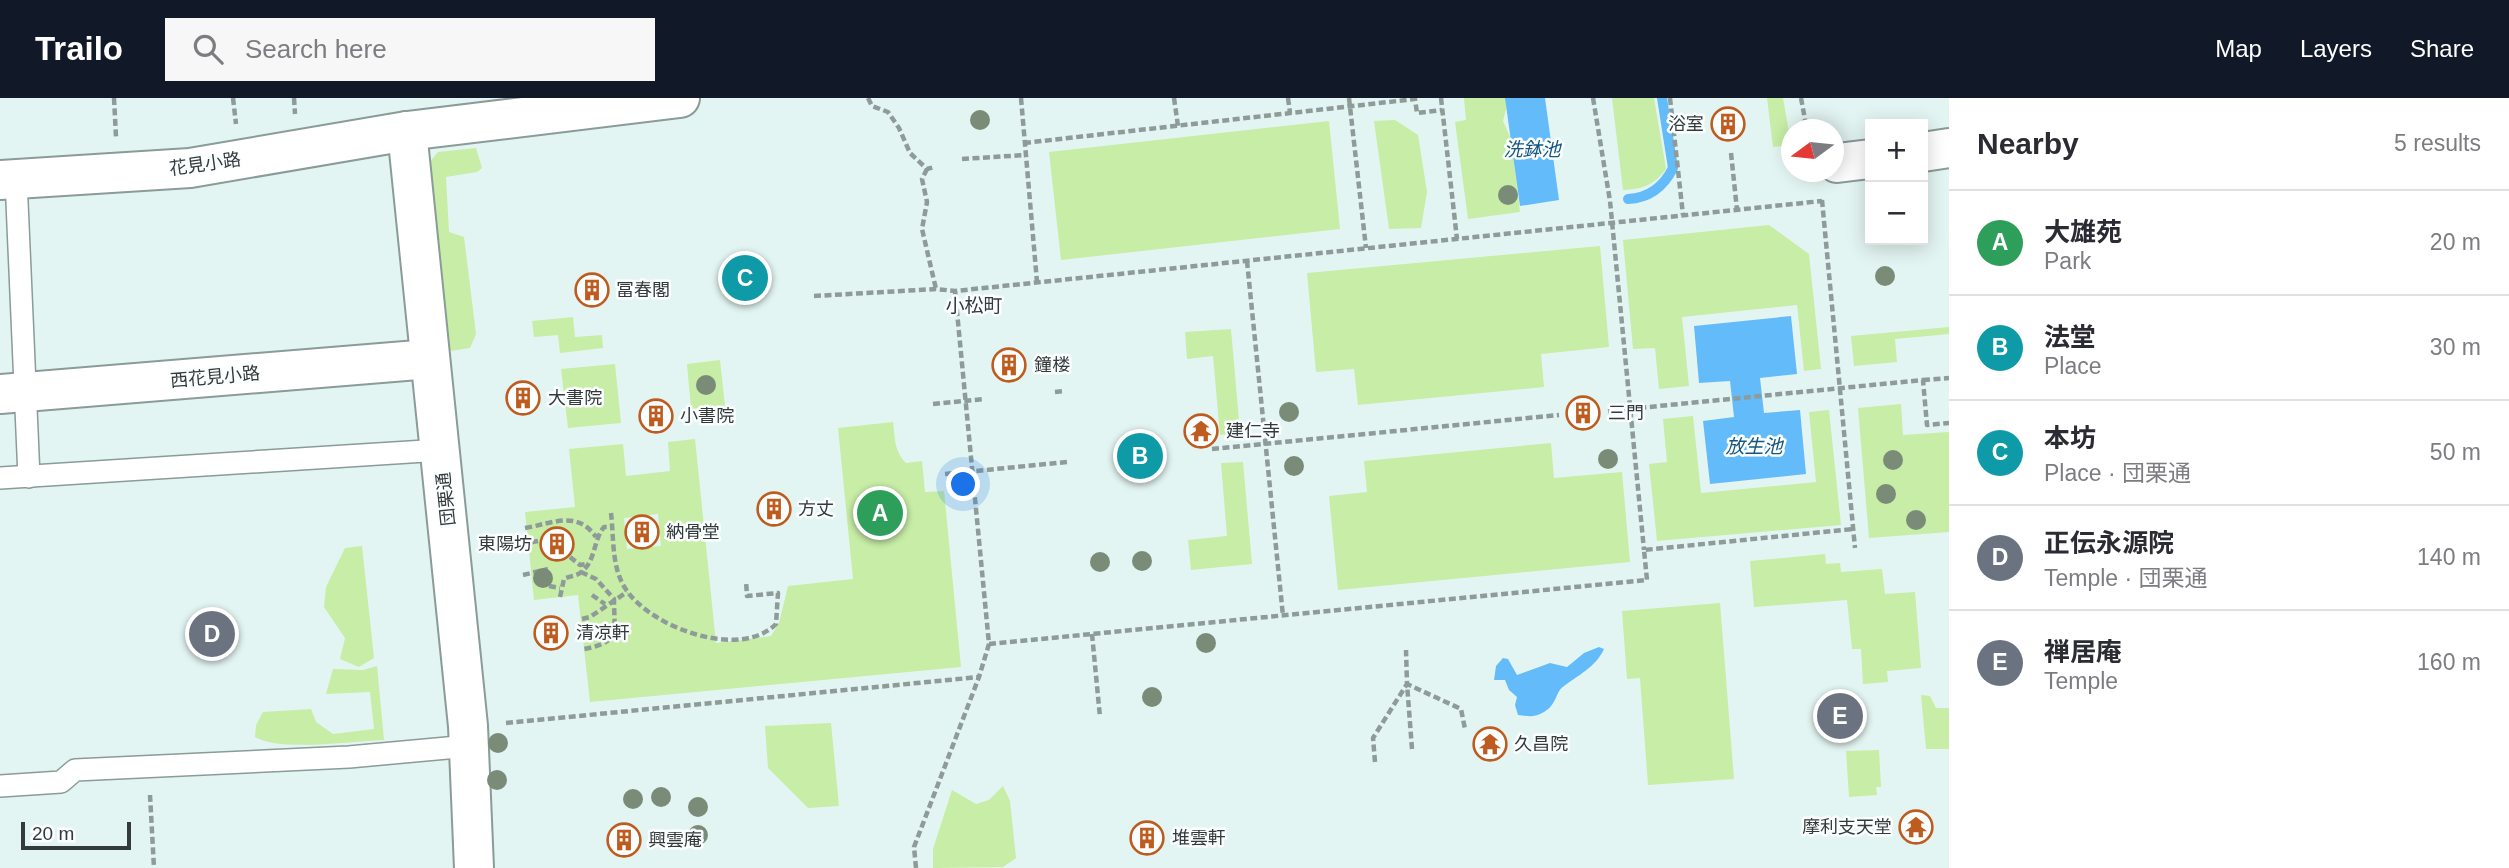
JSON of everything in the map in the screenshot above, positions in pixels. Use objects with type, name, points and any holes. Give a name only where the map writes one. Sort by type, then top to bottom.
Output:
[{"type":"street","name":"花見小路","points":[[8,180],[190,168],[407,131],[680,98]]},
{"type":"street","name":"団栗通","points":[[407,131],[468,736],[474,868]]},
{"type":"street","points":[[1928,151],[1949,148]]},
{"type":"street","name":"西花見小路","points":[[13,393],[430,359]]},
{"type":"lane","points":[[8,180],[13,393],[29,477]]},
{"type":"lane","points":[[0,478],[441,450]]},
{"type":"lane","points":[[0,786],[61,782],[75,770],[348,757],[468,736]]},
{"type":"path","points":[[868,98],[872,106],[888,112],[899,128],[910,153],[927,169]]},
{"type":"path","points":[[1021,98],[1037,282]]},
{"type":"path","points":[[1174,98],[1178,126]]},
{"type":"path","points":[[1288,98],[1290,113]]},
{"type":"path","points":[[1349,98],[1366,248]]},
{"type":"path","points":[[1441,98],[1457,239]]},
{"type":"path","points":[[989,644],[1647,580],[1612,223],[1593,98]]},
{"type":"path","points":[[1670,98],[1683,215]]},
{"type":"path","points":[[1801,98],[1805,119]]},
{"type":"path","points":[[1024,143],[1415,99],[1417,113],[1442,110]]},
{"type":"path","points":[[1731,153],[1737,210]]},
{"type":"path","points":[[962,159],[1025,155]]},
{"type":"path","points":[[935,167],[927,169],[922,179],[927,202],[922,229],[936,289]]},
{"type":"path","points":[[814,296],[936,289],[955,291],[1822,201],[1854,548]]},
{"type":"path","points":[[1247,261],[1283,615]]},
{"type":"path","points":[[916,868],[914,847],[989,644],[955,291]]},
{"type":"path","points":[[1608,411],[1949,378]]},
{"type":"path","points":[[1923,380],[1927,425],[1949,423]]},
{"type":"path","points":[[1055,392],[1065,391]]},
{"type":"path","points":[[933,404],[984,399]]},
{"type":"path","points":[[1212,449],[1559,415]]},
{"type":"path","points":[[945,474],[1067,462]]},
{"type":"path","points":[[611,513],[615,561],[627,592],[665,623],[701,637],[729,639],[767,633],[776,624],[778,593],[747,596],[746,581]]},
{"type":"path","points":[[525,528],[572,520],[585,523],[596,537]]},
{"type":"path","points":[[560,597],[564,579],[582,572],[595,551],[596,537],[604,527],[612,527]]},
{"type":"path","points":[[1644,550],[1853,529]]},
{"type":"path","points":[[521,544],[538,541]]},
{"type":"path","points":[[570,557],[579,565],[587,564]]},
{"type":"path","points":[[523,575],[548,569]]},
{"type":"path","points":[[582,572],[602,583],[614,599],[615,631],[612,639],[603,645],[584,649]]},
{"type":"path","points":[[549,586],[560,588]]},
{"type":"path","points":[[582,619],[590,617],[605,604],[627,592]]},
{"type":"path","points":[[592,595],[605,604]]},
{"type":"path","points":[[1092,634],[1100,717]]},
{"type":"path","points":[[1406,650],[1412,749]]},
{"type":"path","points":[[468,736],[979,677]]},
{"type":"path","points":[[1407,684],[1461,709],[1465,729]]},
{"type":"path","points":[[1376,762],[1373,738],[1407,684]]},
{"type":"path","points":[[148,766],[153,868]]},
{"type":"green space","points":[[1464,98],[1509,98],[1503,121],[1511,139],[1520,212],[1468,219],[1455,122],[1466,120]]},
{"type":"green space","points":[[1612,98],[1654,98],[1666,169],[1657,179],[1636,189],[1623,190]]},
{"type":"green space","points":[[1767,98],[1783,98],[1787,119],[1781,119],[1781,146],[1773,147]]},
{"type":"green space","points":[[1395,120],[1418,135],[1427,192],[1421,228],[1389,229],[1374,121]]},
{"type":"green space","points":[[1329,121],[1340,229],[1061,260],[1049,152]]},
{"type":"green space","points":[[476,148],[482,168],[477,172],[446,177],[449,232],[464,237],[476,334],[470,348],[450,351],[429,163],[438,152]]},
{"type":"green space","points":[[1769,225],[1809,254],[1821,369],[1804,371],[1797,305],[1682,317],[1689,386],[1659,389],[1655,348],[1633,349],[1623,240]]},
{"type":"green space","points":[[1600,246],[1609,347],[1541,354],[1544,387],[1358,405],[1354,369],[1316,372],[1307,273]]},
{"type":"green space","points":[[573,317],[575,337],[602,335],[603,348],[560,353],[558,335],[534,337],[532,321]]},
{"type":"green space","points":[[1949,327],[1949,334],[1895,339],[1897,362],[1854,366],[1851,336]]},
{"type":"green space","points":[[1231,329],[1240,432],[1220,435],[1213,356],[1187,359],[1185,332]]},
{"type":"green space","points":[[720,360],[725,406],[691,409],[687,364]]},
{"type":"green space","points":[[615,364],[621,423],[568,428],[561,369]]},
{"type":"green space","points":[[1901,404],[1903,435],[1949,432],[1949,532],[1869,538],[1858,408]]},
{"type":"green space","points":[[1829,410],[1841,525],[1657,541],[1649,464],[1667,462],[1663,419],[1693,416],[1701,493],[1816,482],[1809,412]]},
{"type":"green space","points":[[893,422],[899,454],[906,463],[922,461],[925,492],[944,491],[961,667],[590,702],[578,595],[534,600],[525,512],[575,507],[569,449],[623,444],[626,476],[670,471],[668,442],[695,439],[716,643],[771,636],[779,623],[788,586],[853,579],[838,428]],"holes":[[[658,514],[661,546],[627,549],[624,518]]]},
{"type":"green space","points":[[1551,443],[1554,478],[1622,472],[1630,562],[1338,590],[1329,496],[1367,492],[1364,461]]},
{"type":"green space","points":[[1243,462],[1252,564],[1191,570],[1188,540],[1227,536],[1221,463]]},
{"type":"green space","points":[[362,546],[374,658],[359,667],[340,659],[345,638],[324,607],[326,587],[345,548]]},
{"type":"green space","points":[[1825,554],[1826,564],[1840,563],[1841,572],[1882,569],[1885,594],[1915,592],[1921,668],[1887,671],[1888,682],[1863,684],[1861,649],[1852,649],[1847,600],[1754,607],[1750,561]]},
{"type":"green space","points":[[1720,603],[1734,779],[1648,785],[1640,678],[1627,679],[1622,611]]},
{"type":"green space","points":[[377,666],[384,740],[298,745],[281,744],[255,737],[256,725],[263,712],[311,709],[316,722],[333,734],[374,729],[370,692],[326,694],[333,669],[363,670]]},
{"type":"green space","points":[[1921,695],[1930,696],[1936,708],[1949,708],[1949,749],[1926,749]]},
{"type":"green space","points":[[831,723],[839,806],[808,808],[768,768],[765,726]]},
{"type":"green space","points":[[1879,750],[1881,787],[1876,787],[1877,795],[1849,797],[1846,751]]},
{"type":"green space","points":[[1003,786],[1010,801],[1016,858],[1003,867],[933,868],[933,849],[952,790],[976,804],[989,800]]},
{"type":"water","name":"洗鉢池","points":[[1505,98],[1545,98],[1559,200],[1520,206]]},
{"type":"water","name":"放生池","points":[[1791,316],[1797,374],[1760,378],[1764,413],[1800,410],[1806,474],[1710,484],[1703,421],[1734,417],[1730,381],[1699,383],[1694,326]]},
{"type":"water","points":[[1599,647],[1604,649],[1596,661],[1561,689],[1551,706],[1537,715],[1518,715],[1515,705],[1517,697],[1509,690],[1505,680],[1494,680],[1496,666],[1503,658],[1508,659],[1517,675],[1550,663],[1567,667],[1584,653]]},
{"type":"waterway","points":[[1628,199],[1655,190],[1673,168],[1662,98]]},
{"type":"place","name":"浴室","points":[[1728,124]]},
{"type":"place","name":"本坊","points":[[745,278]]},
{"type":"place","name":"冨春閣","points":[[592,290]]},
{"type":"place","name":"鐘楼","points":[[1009,365]]},
{"type":"place","name":"大書院","points":[[523,398]]},
{"type":"place","name":"三門","points":[[1583,413]]},
{"type":"place","name":"小書院","points":[[656,416]]},
{"type":"place","name":"建仁寺","points":[[1201,431]]},
{"type":"place","name":"法堂","points":[[1140,456]]},
{"type":"place","name":"方丈","points":[[774,509]]},
{"type":"place","name":"大雄苑","points":[[880,513]]},
{"type":"place","name":"納骨堂","points":[[642,532]]},
{"type":"place","name":"東陽坊","points":[[557,544]]},
{"type":"place","name":"清凉軒","points":[[551,633]]},
{"type":"place","name":"正伝永源院","points":[[212,634]]},
{"type":"place","name":"禅居庵","points":[[1840,716]]},
{"type":"place","name":"久昌院","points":[[1490,744]]},
{"type":"place","name":"摩利支天堂","points":[[1916,827]]},
{"type":"place","name":"堆雲軒","points":[[1147,838]]},
{"type":"place","name":"興雲庵","points":[[624,840]]},
{"type":"district","name":"小松町","points":[[974,305]]}]
